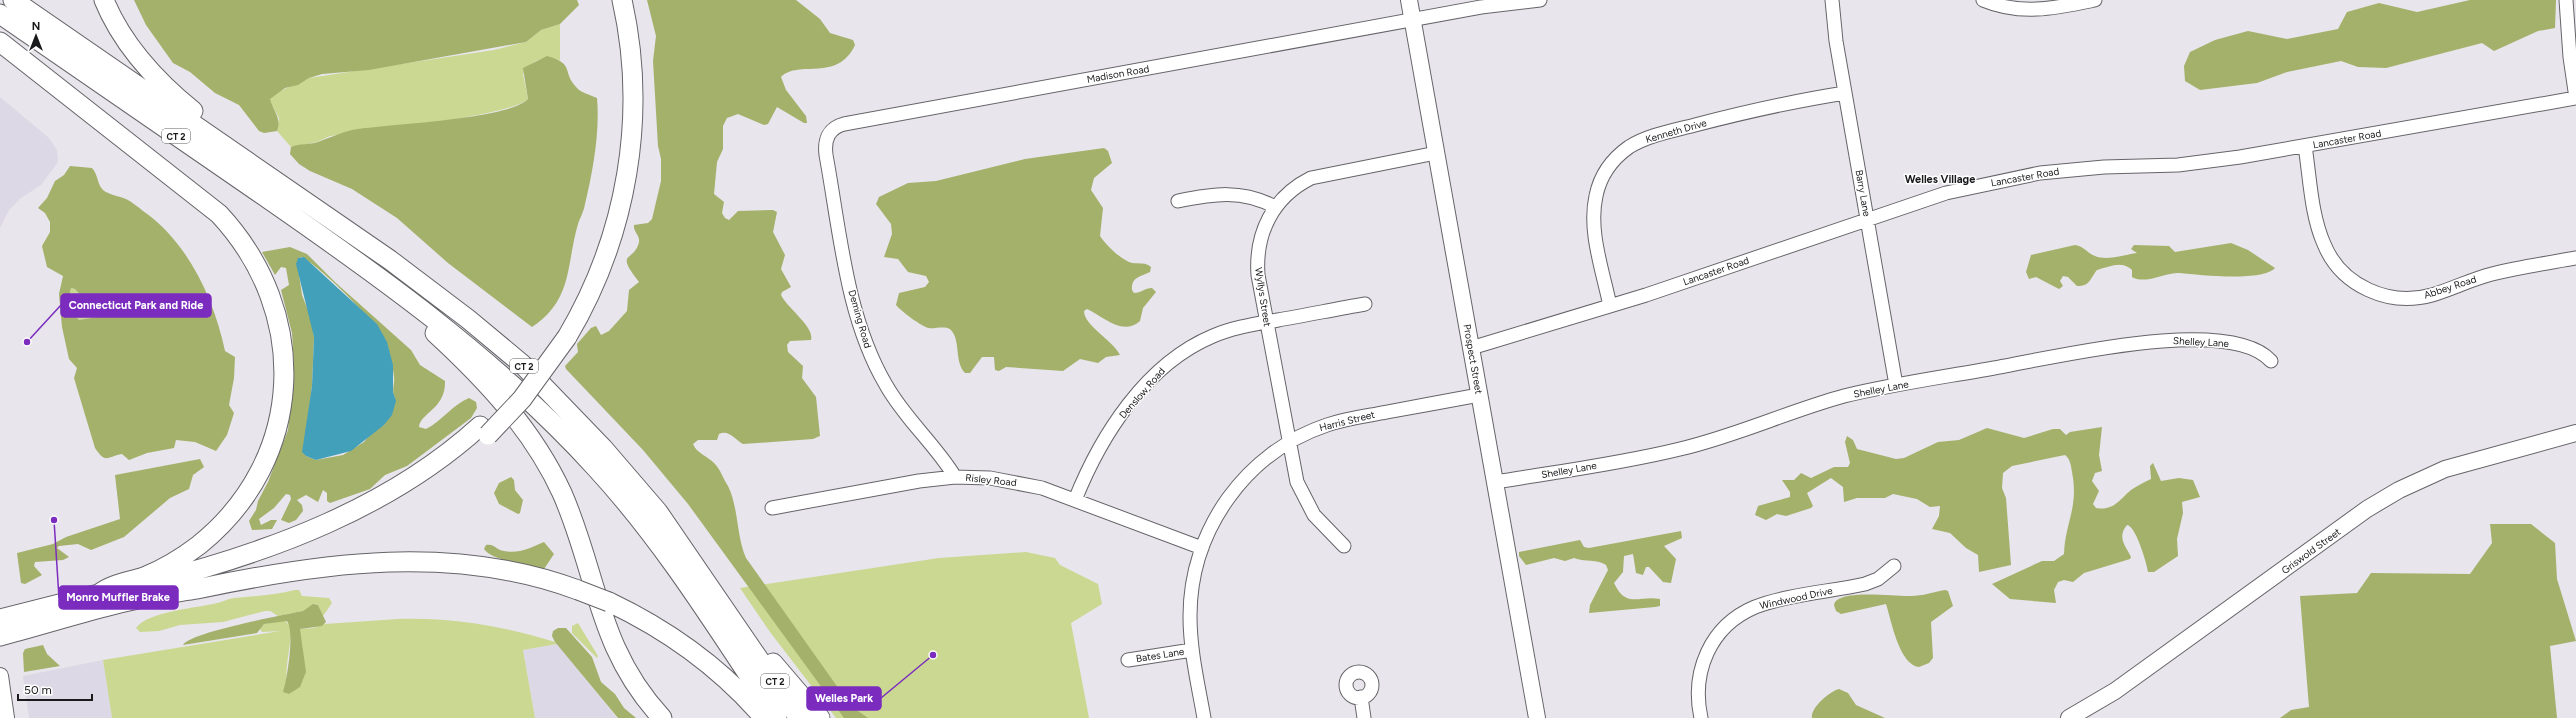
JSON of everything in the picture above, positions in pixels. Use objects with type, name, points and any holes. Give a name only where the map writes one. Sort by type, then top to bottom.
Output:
[{"type":"highway","name":"CT 2","points":[[13,0],[415,278],[487,334],[530,371],[603,448],[655,508],[684,546],[799,718]]},
{"type":"highway","points":[[104,0],[121,34],[142,62],[178,98],[212,126],[235,153]]},
{"type":"highway","points":[[562,334],[596,248],[609,206],[617,164],[621,82],[618,39],[610,0]]},
{"type":"highway","points":[[165,594],[289,551],[363,518],[435,478],[484,430],[526,395],[562,334],[586,303],[604,260],[616,222],[628,171],[632,132],[633,83],[628,34],[622,0]]},
{"type":"highway","name":"CT 2","points":[[0,14],[353,257],[424,309],[488,362],[595,466],[666,554],[777,718]]},
{"type":"highway","points":[[0,42],[219,214],[246,246],[260,268],[271,295],[280,326],[284,379],[279,418],[268,453],[248,493],[224,522],[185,555],[159,570],[99,594],[20,622],[0,636]]},
{"type":"highway","points":[[353,257],[475,371],[504,403],[531,438],[549,467],[567,507],[617,654],[635,685],[662,718]]},
{"type":"highway","points":[[99,594],[156,582],[233,559],[331,521],[411,479],[484,430]]},
{"type":"highway","points":[[0,619],[20,622],[307,568],[410,561],[455,562],[499,568],[536,576],[609,602],[644,619],[691,650],[731,683],[764,718]]},
{"type":"highway","points":[[750,645],[778,668],[820,718]]},
{"type":"main road","name":"Prospect Street","points":[[1409,0],[1537,718]]},
{"type":"main road","name":"Griswold Street","points":[[2069,718],[2089,713],[2367,509],[2399,490],[2460,464],[2576,433]]},
{"type":"main road","points":[[0,676],[6,718]]},
{"type":"street","name":"Madison Road","points":[[827,136],[834,128],[844,124],[1412,19],[1481,7],[1540,0]]},
{"type":"street","name":"Barry Lane","points":[[1832,0],[1845,93],[1896,385]]},
{"type":"street","points":[[1983,0],[2011,9],[2033,10],[2095,0]]},
{"type":"street","points":[[2566,0],[2570,57],[2576,98]]},
{"type":"street","name":"Kenneth Drive","points":[[1610,306],[1596,241],[1594,210],[1596,195],[1603,174],[1620,154],[1635,143],[1653,136],[1755,109],[1845,93]]},
{"type":"street","name":"Lancaster Road","points":[[1471,348],[1610,306],[1946,193],[2040,173],[2104,167],[2199,163],[2305,146],[2576,98]]},
{"type":"street","name":"Deming Road","points":[[827,136],[826,155],[851,292],[861,332],[877,369],[893,398],[912,424],[945,462],[954,477]]},
{"type":"street","name":"Abbey Road","points":[[2305,146],[2318,227],[2324,245],[2333,262],[2345,275],[2372,292],[2401,298],[2422,297],[2492,274],[2576,258]]},
{"type":"street","name":"Wyllys Street","points":[[1344,546],[1320,522],[1304,499],[1297,482],[1288,442],[1258,275],[1257,255],[1263,228],[1275,207],[1296,187],[1320,175],[1436,153]]},
{"type":"street","points":[[1178,200],[1213,194],[1233,193],[1254,198],[1275,207]]},
{"type":"street","name":"Denslow Road","points":[[1075,500],[1091,463],[1114,426],[1136,396],[1162,369],[1186,350],[1213,336],[1267,322],[1365,304]]},
{"type":"street","name":"Shelley Lane","points":[[1495,482],[1684,448],[1717,440],[1824,402],[1896,385],[2120,345],[2163,340],[2246,345],[2257,349],[2271,361]]},
{"type":"street","name":"Harris Street","points":[[1204,718],[1192,650],[1191,599],[1196,567],[1202,548],[1215,519],[1234,491],[1259,464],[1288,442],[1315,429],[1343,420],[1479,395]]},
{"type":"street","name":"Risley Road","points":[[772,508],[919,481],[954,477],[1008,480],[1042,488],[1202,548]]},
{"type":"street","name":"Windwood Drive","points":[[1702,718],[1698,689],[1703,663],[1712,642],[1736,618],[1764,604],[1865,584],[1878,579],[1894,566]]},
{"type":"street","name":"Bates Lane","points":[[1128,660],[1192,650]]},
{"type":"street","points":[[1361,698],[1364,718]]},
{"type":"shaded area","points":[[0,97],[49,138],[57,150],[58,162],[41,185],[21,198],[9,210],[0,228]]},
{"type":"shaded area","points":[[557,644],[617,718],[535,718],[523,650]]},
{"type":"shaded area","points":[[103,660],[112,718],[29,718],[23,676]]},
{"type":"green space","points":[[134,0],[577,0],[579,5],[560,24],[541,30],[526,42],[369,70],[322,74],[309,78],[298,85],[285,88],[270,99],[278,118],[278,126],[277,131],[264,133],[259,131],[239,105],[215,93],[190,72],[173,63],[146,25]]},
{"type":"green space","points":[[647,0],[796,0],[820,19],[830,33],[853,40],[855,45],[847,57],[838,64],[828,67],[789,72],[781,77],[786,90],[806,116],[807,123],[804,123],[777,107],[768,124],[764,125],[738,114],[727,118],[723,126],[723,149],[717,162],[714,194],[724,202],[722,213],[725,218],[729,220],[738,211],[773,210],[777,212],[773,232],[785,255],[781,269],[791,287],[782,292],[781,295],[805,323],[811,335],[811,340],[790,341],[787,345],[788,352],[803,366],[802,378],[816,397],[820,436],[813,439],[743,444],[731,435],[722,433],[719,434],[717,440],[698,440],[693,444],[700,453],[717,466],[728,486],[732,495],[746,558],[851,706],[868,718],[844,718],[688,504],[643,450],[566,369],[565,366],[578,352],[577,344],[591,328],[596,326],[601,335],[609,331],[627,311],[629,290],[639,282],[627,261],[637,248],[639,242],[634,230],[634,225],[648,223],[652,219],[661,181],[661,159],[658,146],[653,61],[656,36]]},
{"type":"green space","points":[[2470,0],[2556,0],[2555,28],[2538,31],[2494,51],[2482,43],[2386,68],[2358,67],[2341,61],[2287,72],[2257,83],[2200,90],[2185,81],[2184,66],[2190,52],[2215,40],[2248,31],[2287,39],[2338,29],[2347,12],[2379,3],[2417,12]]},
{"type":"green space","points":[[560,24],[560,60],[549,58],[538,60],[526,69],[523,74],[528,99],[516,105],[467,117],[330,136],[317,142],[291,147],[277,131],[279,118],[269,100],[278,92],[309,78],[494,50],[526,42],[541,30]]},
{"type":"green space","points":[[547,56],[562,62],[565,65],[572,82],[579,90],[597,98],[598,124],[591,178],[583,212],[574,239],[566,281],[555,305],[545,317],[532,327],[448,263],[397,218],[352,189],[310,171],[299,164],[290,154],[291,147],[318,142],[352,130],[446,120],[497,112],[516,106],[528,99],[523,68]]},
{"type":"green space","points":[[1104,148],[1108,151],[1112,163],[1094,178],[1091,190],[1103,208],[1100,236],[1110,248],[1123,259],[1132,263],[1149,265],[1151,267],[1150,272],[1137,278],[1133,282],[1132,290],[1134,293],[1152,288],[1156,292],[1143,308],[1140,321],[1126,327],[1113,324],[1087,309],[1084,311],[1085,317],[1089,322],[1120,355],[1106,357],[1098,363],[1080,359],[1063,371],[1006,367],[999,371],[995,370],[994,357],[982,357],[970,373],[965,373],[960,363],[956,340],[951,330],[946,328],[926,327],[902,311],[896,305],[899,293],[925,287],[929,282],[926,276],[908,272],[898,259],[884,257],[892,234],[891,224],[876,204],[879,197],[908,183],[936,181],[1025,159]]},
{"type":"green space","points":[[70,166],[92,168],[103,190],[128,200],[159,224],[186,255],[197,273],[214,312],[225,351],[235,357],[234,378],[229,405],[234,413],[227,435],[216,451],[195,442],[176,440],[174,448],[147,453],[129,460],[122,454],[104,458],[95,448],[74,378],[77,368],[69,359],[62,327],[59,294],[63,276],[47,267],[42,246],[50,232],[50,222],[45,213],[38,208],[47,198],[55,181],[64,175]],"holes":[[[71,288],[75,289],[83,299],[109,297],[120,304],[140,302],[139,305],[131,311],[79,320],[67,306]]]},
{"type":"green space","points":[[2231,243],[2248,250],[2275,268],[2257,275],[2215,276],[2174,273],[2143,280],[2132,277],[2132,270],[2128,267],[2124,265],[2115,265],[2097,270],[2090,281],[2082,286],[2077,286],[2068,277],[2063,276],[2060,281],[2063,286],[2059,289],[2036,277],[2029,279],[2026,272],[2031,255],[2075,245],[2095,256],[2105,258],[2137,253],[2131,249],[2134,245],[2169,246],[2175,252]]},
{"type":"green space","points":[[290,247],[307,254],[336,283],[411,350],[420,365],[445,381],[442,398],[420,422],[419,427],[426,429],[432,426],[457,405],[469,398],[476,402],[477,408],[471,418],[407,466],[385,475],[370,489],[330,503],[327,501],[327,493],[323,490],[318,502],[306,495],[297,500],[302,505],[303,511],[296,520],[289,523],[281,520],[291,499],[290,495],[286,494],[274,508],[259,519],[261,525],[271,520],[277,520],[272,529],[252,530],[249,521],[256,510],[258,501],[268,482],[288,430],[294,367],[292,333],[281,290],[289,285],[286,268],[281,267],[275,275],[262,252]],"holes":[[[301,257],[309,262],[348,296],[382,335],[387,344],[391,360],[394,377],[393,393],[395,398],[384,425],[373,431],[364,442],[343,455],[316,460],[306,456],[303,447],[306,436],[312,386],[314,337],[312,321],[302,295],[297,261]]]},
{"type":"green space","points":[[71,288],[75,289],[81,298],[109,297],[120,304],[140,302],[139,305],[131,311],[79,320],[67,306]]},
{"type":"green space","points":[[2102,427],[2099,455],[2102,471],[2095,473],[2092,481],[2099,491],[2093,504],[2096,508],[2107,508],[2116,504],[2131,490],[2151,479],[2150,466],[2153,463],[2161,481],[2179,478],[2193,480],[2200,497],[2182,502],[2183,513],[2177,539],[2178,556],[2154,572],[2148,572],[2146,561],[2137,538],[2134,532],[2127,525],[2124,529],[2122,537],[2124,545],[2131,557],[2130,559],[2084,573],[2073,582],[2064,580],[2058,582],[2054,590],[2056,603],[2010,599],[1992,584],[2042,561],[2054,561],[2064,554],[2074,496],[2071,467],[2069,460],[2065,455],[2012,466],[2003,473],[2002,488],[2006,498],[2011,565],[1979,572],[1978,555],[1966,548],[1950,533],[1932,529],[1939,516],[1940,506],[1930,507],[1917,499],[1893,494],[1885,498],[1857,498],[1844,502],[1843,487],[1831,478],[1807,493],[1813,506],[1811,508],[1786,516],[1777,514],[1766,520],[1755,515],[1758,506],[1790,497],[1790,492],[1782,480],[1794,480],[1801,473],[1811,478],[1834,467],[1848,467],[1850,463],[1845,442],[1847,436],[1853,440],[1857,449],[1896,459],[1904,458],[1938,442],[1959,440],[1987,428],[2024,438],[2053,429],[2060,429],[2066,435],[2070,432]]},
{"type":"green space","points":[[200,459],[204,467],[193,475],[189,489],[170,498],[124,537],[91,550],[78,544],[59,546],[57,548],[69,557],[63,560],[35,562],[34,566],[42,575],[25,584],[21,583],[17,553],[53,544],[66,537],[120,519],[115,475]]},
{"type":"green space","points":[[511,477],[514,480],[515,490],[523,500],[520,513],[518,514],[499,504],[494,493],[499,483]]},
{"type":"green space","points":[[2490,524],[2531,524],[2555,543],[2557,579],[2576,641],[2550,646],[2557,718],[2280,718],[2291,710],[2309,707],[2300,596],[2357,593],[2371,573],[2470,574],[2492,543]]},
{"type":"green space","points":[[1681,531],[1682,538],[1664,546],[1676,559],[1671,583],[1663,582],[1649,567],[1646,567],[1643,575],[1636,573],[1633,554],[1624,556],[1623,572],[1614,583],[1623,596],[1628,598],[1660,599],[1660,606],[1655,607],[1589,613],[1590,605],[1608,570],[1606,565],[1599,562],[1574,558],[1565,561],[1554,558],[1526,565],[1519,556],[1519,552],[1580,540],[1584,547],[1589,548]]},
{"type":"green space","points":[[544,542],[554,554],[544,569],[503,560],[488,553],[484,549],[486,545],[489,545],[501,550],[515,552]]},
{"type":"green space","points":[[1026,552],[1055,558],[1060,565],[1098,584],[1102,604],[1071,623],[1089,718],[836,718],[770,632],[740,588],[939,558]]},
{"type":"green space","points":[[299,590],[302,596],[329,598],[332,603],[323,616],[318,605],[314,604],[303,611],[278,616],[270,611],[265,611],[223,622],[180,625],[159,631],[140,632],[136,628],[142,622],[174,611],[217,603],[233,598]]},
{"type":"green space","points":[[1945,590],[1948,591],[1953,606],[1931,622],[1933,658],[1929,663],[1919,667],[1912,664],[1901,650],[1893,630],[1886,604],[1841,614],[1836,611],[1834,605],[1838,600],[1856,595],[1868,594],[1915,596]]},
{"type":"green space","points":[[313,604],[318,605],[326,622],[322,626],[300,629],[306,672],[300,687],[289,694],[283,692],[288,667],[290,645],[289,627],[287,621],[264,624],[257,633],[183,645],[189,640],[202,635],[238,625],[303,611]]},
{"type":"green space","points":[[398,619],[458,621],[516,631],[555,642],[557,644],[523,650],[535,718],[112,718],[103,660],[280,631],[262,632],[260,629],[264,624],[285,620],[291,628],[286,678],[289,694],[298,686],[303,678],[304,663],[299,639],[300,629],[313,628],[325,624]]},
{"type":"green space","points":[[578,623],[598,656],[597,658],[572,633],[572,626]]},
{"type":"green space","points":[[558,628],[566,628],[592,657],[601,682],[615,694],[624,708],[636,718],[618,718],[555,642],[552,636],[553,631]]},
{"type":"green space","points":[[43,645],[47,654],[60,666],[24,672],[23,653],[25,649]]},
{"type":"green space","points":[[1839,689],[1848,693],[1856,705],[1885,718],[1812,718],[1814,710],[1821,700],[1835,690]]},
{"type":"water","points":[[304,257],[377,324],[387,342],[393,365],[393,392],[396,401],[392,415],[384,425],[351,451],[316,460],[306,456],[302,452],[312,386],[314,337],[296,264],[298,258]]},
{"type":"place","name":"Connecticut Park and Ride","points":[[27,342]]},
{"type":"place","name":"Monro Muffler Brake","points":[[54,520]]},
{"type":"place","name":"Welles Park","points":[[933,655]]},
{"type":"district","name":"Welles Village","points":[[1940,179]]}]
